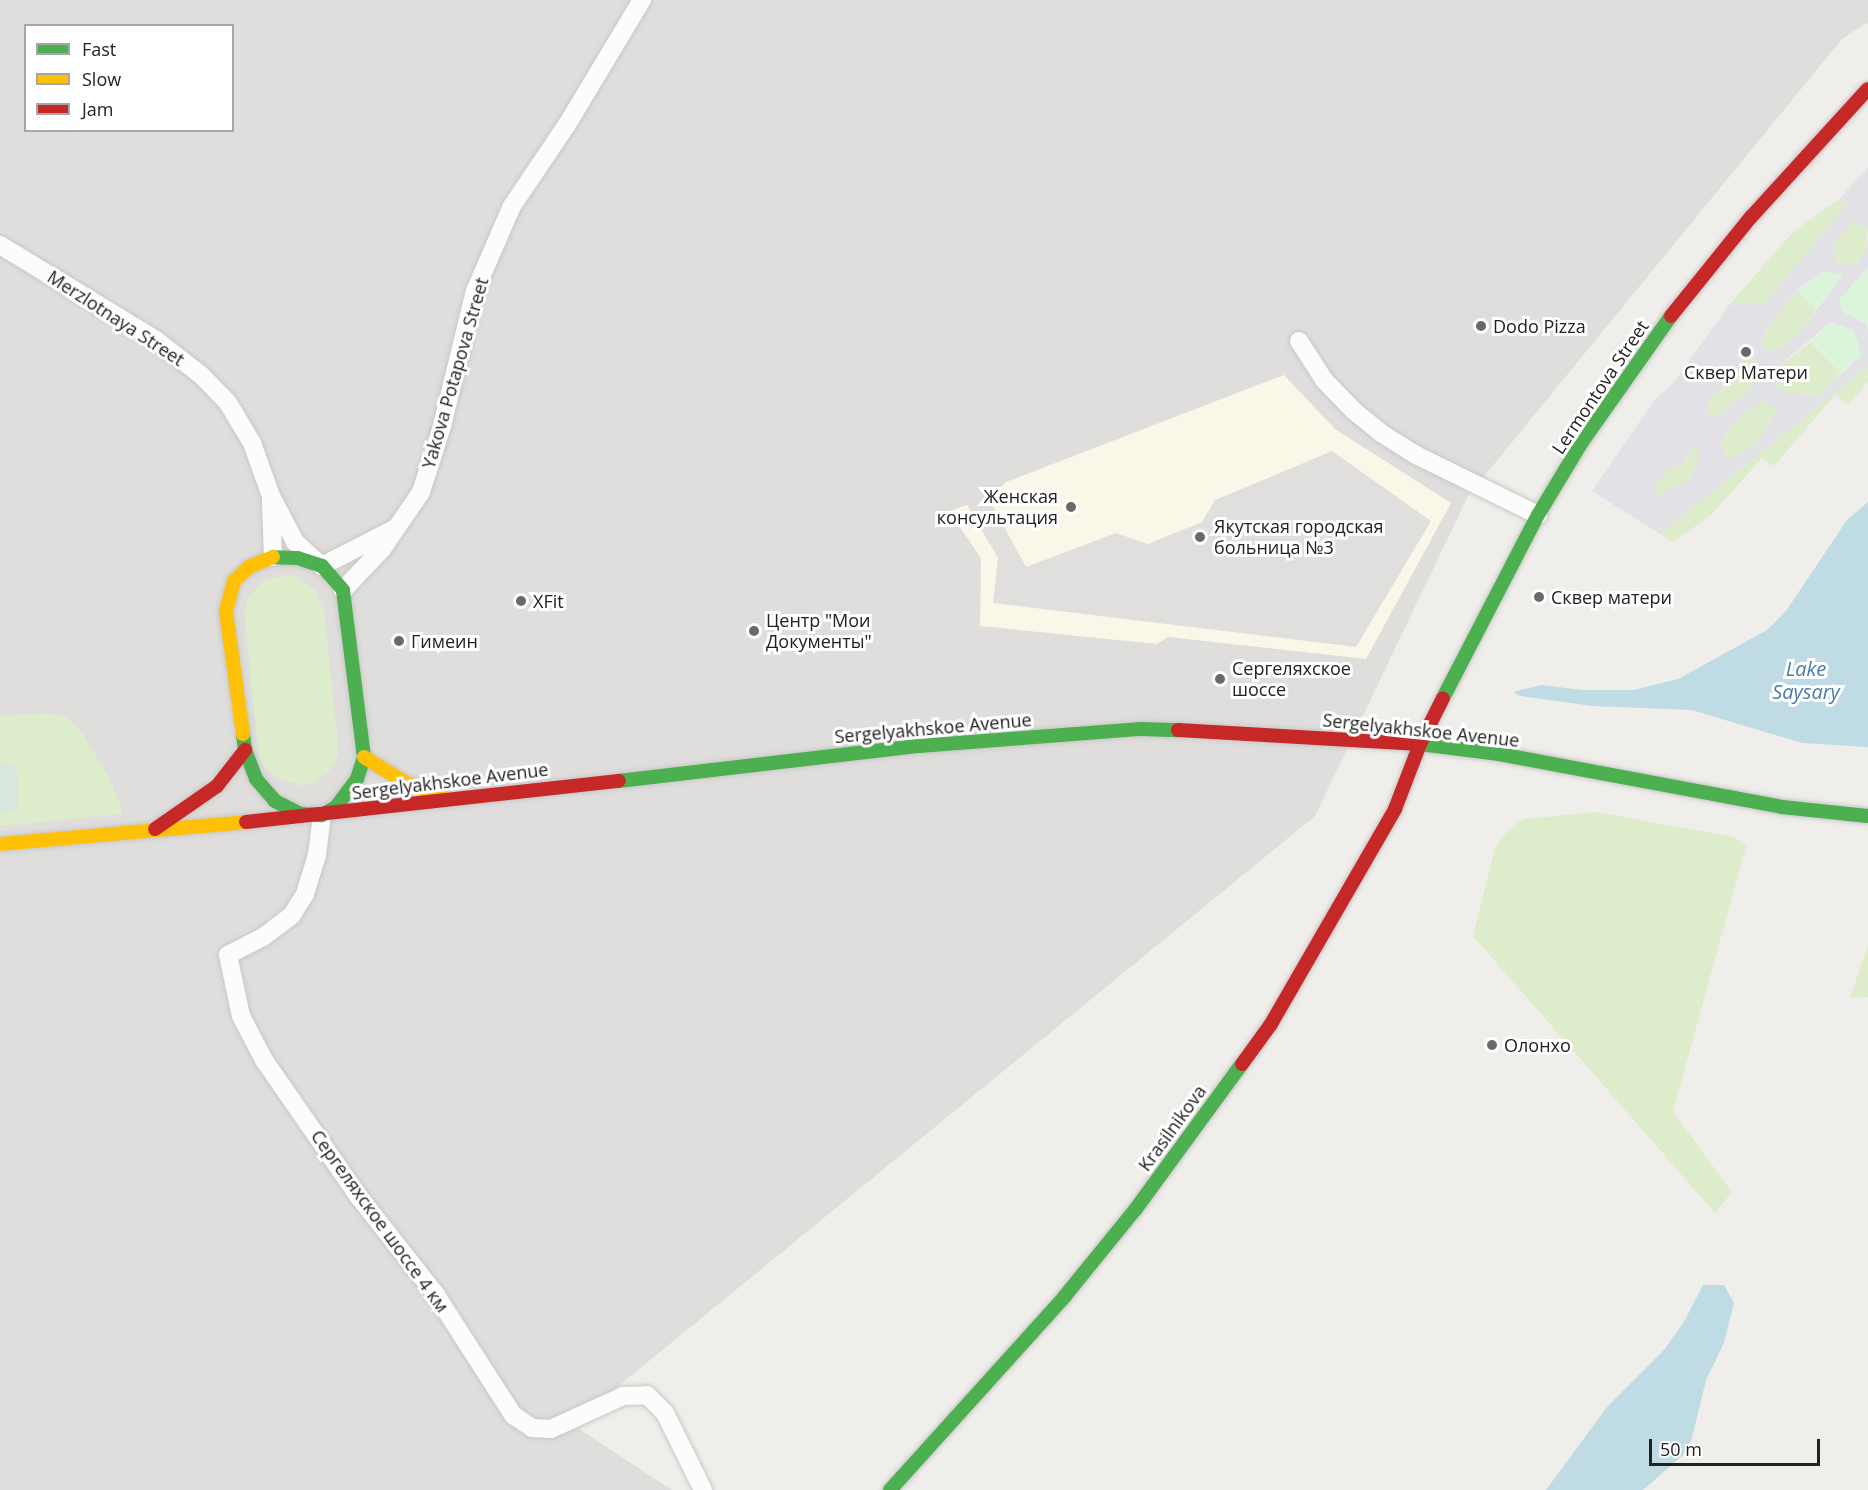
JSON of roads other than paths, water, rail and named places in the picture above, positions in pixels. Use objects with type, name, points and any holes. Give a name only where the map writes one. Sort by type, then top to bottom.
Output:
[{"type":"main road","name":"Lermontova Street","points":[[1420,744],[1454,674],[1538,515],[1582,442],[1676,309],[1751,218],[1868,89]]},
{"type":"main road","points":[[273,557],[297,558],[322,566],[331,573],[343,590],[364,757],[357,779],[349,793],[336,807],[322,815],[300,814],[274,801],[256,779],[245,750],[226,610],[234,581],[249,567],[273,557]]},
{"type":"main road","name":"Sergelyakhskoe Avenue","points":[[0,844],[322,815],[919,746],[1141,729],[1223,730],[1420,744],[1499,754],[1782,807],[1868,816]]},
{"type":"main road","name":"Krasilnikova","points":[[890,1490],[1065,1296],[1135,1210],[1271,1024],[1395,808],[1420,744]]},
{"type":"main road","points":[[152,830],[217,786],[245,750]]},
{"type":"main road","points":[[364,757],[382,771],[406,783],[450,799]]},
{"type":"street","name":"Yakova Potapova Street","points":[[343,590],[381,549],[421,492],[442,426],[475,291],[512,206],[568,123],[642,0]]},
{"type":"street","name":"Merzlotnaya Street","points":[[0,245],[156,340],[202,376],[228,404],[252,443],[271,496]]},
{"type":"street","points":[[1299,341],[1324,380],[1353,411],[1381,433],[1416,454],[1538,515]]},
{"type":"street","points":[[271,496],[295,542],[322,566],[396,528]]},
{"type":"street","points":[[271,496],[273,557]]},
{"type":"street","name":"Сергеляхское шоссе 4 км","points":[[322,815],[317,855],[305,894],[291,916],[263,937],[228,955],[241,1016],[264,1060],[359,1197],[436,1295],[513,1415],[532,1428],[551,1428],[623,1396],[647,1395],[666,1413],[703,1490]]},
{"type":"water","name":"Lake Saysary","points":[[1868,502],[1868,747],[1802,743],[1692,710],[1593,706],[1520,696],[1513,692],[1541,685],[1582,690],[1634,690],[1678,679],[1767,630],[1786,611],[1847,520]]},
{"type":"water","points":[[1703,1285],[1724,1285],[1734,1303],[1724,1343],[1706,1380],[1692,1438],[1683,1455],[1643,1490],[1546,1490],[1607,1407],[1664,1350],[1685,1320]]},
{"type":"place","name":"Dodo Pizza","points":[[1481,326]]},
{"type":"place","name":"Сквер Матери","points":[[1746,352]]},
{"type":"place","name":"Женская консультация","points":[[1071,507]]},
{"type":"place","name":"Якутская городская больница №3","points":[[1200,537]]},
{"type":"place","name":"Сквер матери","points":[[1539,597]]},
{"type":"place","name":"XFit","points":[[521,601]]},
{"type":"place","name":"Центр \"Мои Документы\"","points":[[754,631]]},
{"type":"place","name":"Гимеин","points":[[399,641]]},
{"type":"place","name":"Сергеляхское шоссе","points":[[1220,679]]},
{"type":"place","name":"Олонхо","points":[[1492,1045]]}]
